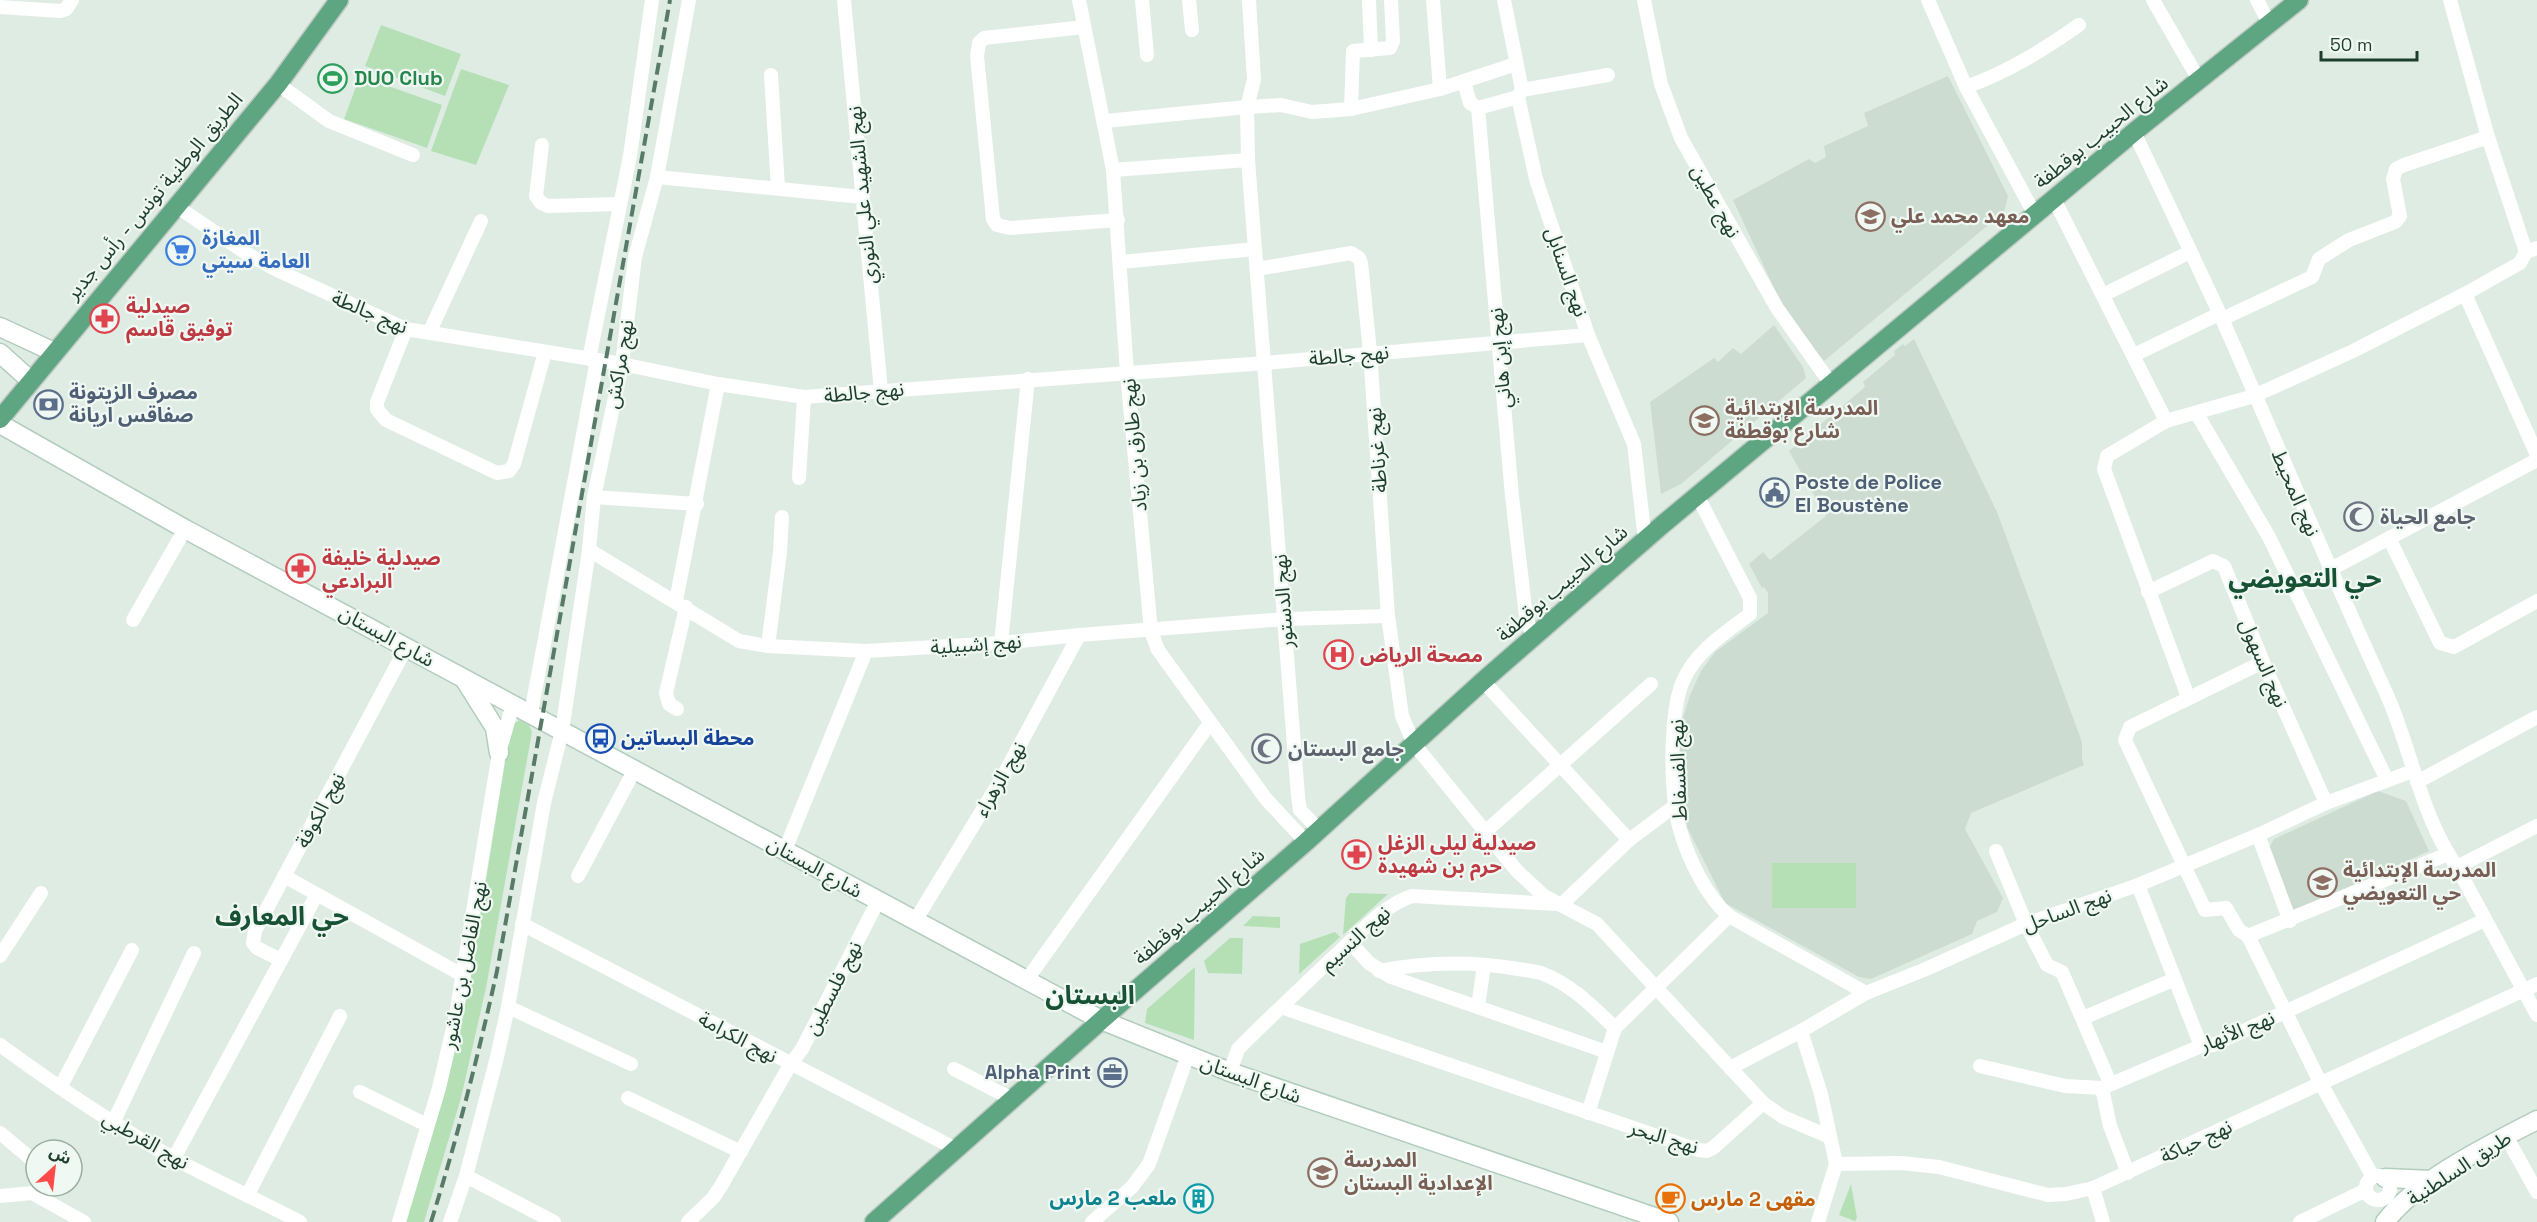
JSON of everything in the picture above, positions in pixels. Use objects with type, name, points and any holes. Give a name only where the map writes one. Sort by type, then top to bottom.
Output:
[{"type":"main road","name":"الطريق الوطنية تونس - رأس جدير","points":[[0,419],[278,84],[339,0]]},
{"type":"main road","name":"شارع الحبيب بوقطفة","points":[[874,1222],[1012,1098],[1313,836],[1483,681],[1697,495],[2134,132],[2299,0]]},
{"type":"main road","points":[[0,327],[54,352]]},
{"type":"main road","points":[[0,353],[31,381]]},
{"type":"main road","name":"شارع البستان","points":[[0,424],[185,529],[1101,1020],[1230,1072],[1669,1222]]},
{"type":"main road","points":[[463,678],[495,728],[499,753]]},
{"type":"main road","name":"طريق السلطنية","points":[[2390,1214],[2432,1180],[2537,1120]]},
{"type":"main road","points":[[2379,1177],[2432,1180]]},
{"type":"street","points":[[0,7],[60,11],[66,9],[72,0]]},
{"type":"street","points":[[531,713],[630,156],[652,0]]},
{"type":"street","name":"نهج مراكش","points":[[450,1222],[466,1176],[508,1007],[544,803],[562,731],[589,550],[594,497],[622,364],[635,257],[657,177],[689,0]]},
{"type":"street","name":"نهج الشهيد علي النوري","points":[[844,0],[881,391]]},
{"type":"street","name":"نهج طارق بن زياد","points":[[1079,0],[1113,170],[1127,374],[1151,631],[1158,650],[1266,799],[1313,836]]},
{"type":"street","points":[[1142,0],[1147,55]]},
{"type":"street","points":[[1189,0],[1192,30]]},
{"type":"street","name":"نهج الدستور","points":[[1249,0],[1254,81],[1247,107],[1248,160],[1300,810],[1313,836]]},
{"type":"street","points":[[1369,0],[1371,50]]},
{"type":"street","points":[[1351,109],[1353,51],[1387,49],[1392,44],[1391,0]]},
{"type":"street","points":[[1433,0],[1440,89]]},
{"type":"street","name":"نهج السنابل","points":[[1508,0],[1520,94],[1536,179],[1588,335],[1634,444],[1645,540]]},
{"type":"street","name":"نهج عطين","points":[[1644,0],[1661,84],[1681,138],[1777,309],[1831,384]]},
{"type":"street","points":[[1928,0],[1966,87],[2035,215]]},
{"type":"street","points":[[2153,0],[2199,80]]},
{"type":"street","points":[[2257,0],[2269,23]]},
{"type":"street","points":[[2188,697],[2104,469],[2107,456],[2166,421],[2254,396],[2352,351],[2465,294],[2520,263],[2531,250],[2488,137],[2450,0]]},
{"type":"street","points":[[1966,87],[1993,78],[2035,56],[2079,25]]},
{"type":"street","points":[[1084,27],[984,39],[979,43],[977,56],[993,219],[997,225],[1010,228],[1118,220]]},
{"type":"street","points":[[1105,121],[1281,105],[1312,112],[1351,109],[1440,89],[1516,64]]},
{"type":"street","points":[[771,75],[778,188]]},
{"type":"street","points":[[1478,108],[1520,94],[1608,75]]},
{"type":"street","name":"نهج إبن هاني","points":[[1464,82],[1470,103],[1478,108],[1512,496],[1526,616],[1533,638]]},
{"type":"street","points":[[278,84],[329,121],[413,155]]},
{"type":"street","name":"نهج المحيط","points":[[2134,132],[2220,316],[2329,570],[2394,711],[2415,777],[2448,854],[2537,1016]]},
{"type":"street","points":[[2134,355],[2312,277],[2319,260],[2339,246],[2394,222],[2400,216],[2393,180],[2396,169],[2488,137]]},
{"type":"street","points":[[542,145],[536,196],[541,204],[548,206],[620,204]]},
{"type":"street","points":[[1113,170],[1248,160]]},
{"type":"street","points":[[657,177],[862,198]]},
{"type":"street","points":[[2054,199],[2166,421]]},
{"type":"street","name":"نهج جالطة","points":[[176,206],[249,255],[406,329],[622,364],[718,384],[804,397],[1028,379],[1127,374],[1588,335]]},
{"type":"street","points":[[429,333],[481,221]]},
{"type":"street","points":[[1121,262],[1255,249]]},
{"type":"street","points":[[2103,295],[2190,252]]},
{"type":"street","name":"نهج غرناطة","points":[[1257,269],[1351,253],[1356,255],[1361,263],[1370,352],[1388,616],[1402,716],[1414,744],[1517,871],[1544,896],[1561,905]]},
{"type":"street","points":[[2329,570],[2537,457],[2465,294]]},
{"type":"street","points":[[406,329],[377,402],[381,415],[386,420],[497,473],[504,474],[509,471],[517,456],[545,352]]},
{"type":"street","points":[[1000,643],[1028,379]]},
{"type":"street","points":[[677,709],[669,704],[666,693],[718,384]]},
{"type":"street","points":[[799,478],[804,397]]},
{"type":"street","points":[[2197,414],[2269,537],[2387,780]]},
{"type":"street","name":"نهج الفسفاط","points":[[1697,495],[1750,598],[1750,614],[1702,652],[1684,679],[1674,713],[1673,731],[1676,805],[1680,830],[1717,906],[1729,916],[1866,993]]},
{"type":"street","points":[[594,497],[697,504]]},
{"type":"street","points":[[768,646],[782,517]]},
{"type":"street","points":[[133,620],[185,529]]},
{"type":"street","points":[[2389,538],[2440,643],[2454,647],[2537,601]]},
{"type":"street","name":"نهج إشبيلية","points":[[589,550],[739,641],[768,646],[866,651],[1000,643],[1285,619],[1388,616]]},
{"type":"street","name":"نهج السهول","points":[[2148,592],[2213,561],[2224,566],[2263,662],[2326,804]]},
{"type":"street","name":"نهج الزهراء","points":[[915,921],[1002,778],[1079,635]]},
{"type":"street","name":"نهج الكوفة","points":[[281,960],[252,943],[255,931],[406,648]]},
{"type":"street","points":[[785,850],[866,651]]},
{"type":"street","points":[[2263,662],[2130,727],[2125,740],[2205,910],[2226,909],[2239,930],[2248,936],[2320,1083],[2379,1177],[2390,1188],[2390,1214]]},
{"type":"street","points":[[1483,681],[1629,840]]},
{"type":"street","points":[[1485,832],[1651,684]]},
{"type":"street","name":"نهج الفاضل بن عاشور","points":[[399,1222],[439,1088],[464,976],[499,753],[513,704]]},
{"type":"street","name":"نهج الساحل","points":[[1730,1068],[1801,1031],[1866,993],[2026,924],[2138,885],[2387,780],[2415,777],[2537,717]]},
{"type":"street","points":[[1026,981],[1210,723]]},
{"type":"street","points":[[578,876],[635,769]]},
{"type":"street","points":[[1676,805],[1629,840],[1561,905],[1597,924],[1763,1103],[1783,1117],[1830,1137]]},
{"type":"street","points":[[2457,867],[2537,826]]},
{"type":"street","points":[[2258,835],[2290,921]]},
{"type":"street","points":[[1996,851],[2026,924],[2047,964],[2062,972],[2083,1018],[2106,1085],[2110,1126],[2128,1173]]},
{"type":"street","points":[[2248,936],[2290,921],[2448,854]]},
{"type":"street","points":[[1503,900],[1518,890],[1520,882],[1517,871]]},
{"type":"street","points":[[284,876],[316,896],[464,976]]},
{"type":"street","points":[[2138,885],[2201,1046]]},
{"type":"street","points":[[0,956],[41,893]]},
{"type":"street","points":[[174,1158],[316,896]]},
{"type":"street","name":"نهج النسيم","points":[[1230,1072],[1238,1049],[1392,904],[1412,896],[1561,905]]},
{"type":"street","name":"نهج فلسطين","points":[[689,1222],[713,1198],[790,1065],[802,1049],[878,901]]},
{"type":"street","points":[[1588,1113],[1615,1028],[1729,916]]},
{"type":"street","name":"نهج الأنهار","points":[[1980,1066],[2065,1086],[2106,1085],[2201,1046],[2213,1045],[2485,920]]},
{"type":"street","name":"نهج الكرامة","points":[[522,924],[790,1065],[956,1149]]},
{"type":"street","points":[[1350,942],[1379,970],[1392,977],[1607,1052]]},
{"type":"street","points":[[60,1088],[132,950]]},
{"type":"street","points":[[113,1123],[194,953]]},
{"type":"street","points":[[1379,970],[1411,965],[1458,963],[1541,973],[1581,995],[1615,1028]]},
{"type":"street","points":[[1478,1007],[1484,965]]},
{"type":"street","points":[[2083,1018],[2175,979]]},
{"type":"street","name":"نهج حياكة","points":[[1836,1164],[1901,1163],[1939,1167],[2048,1195],[2066,1194],[2092,1188],[2537,984]]},
{"type":"street","points":[[508,1007],[631,1064]]},
{"type":"street","name":"نهج البحر","points":[[1281,1007],[1698,1150],[1707,1151],[1713,1148],[1763,1103]]},
{"type":"street","points":[[248,1194],[340,1016]]},
{"type":"street","points":[[1801,1031],[1821,1094],[1836,1164],[1818,1222]]},
{"type":"street","name":"نهج القرطبي","points":[[0,1045],[113,1123],[174,1158],[300,1222]]},
{"type":"street","points":[[1092,1222],[1132,1187],[1149,1164],[1188,1055]]},
{"type":"street","points":[[954,1069],[1012,1098]]},
{"type":"street","points":[[360,1092],[427,1125]]},
{"type":"street","points":[[628,1098],[741,1152]]},
{"type":"street","points":[[0,1133],[24,1153]]},
{"type":"street","points":[[2506,1136],[2537,1192]]},
{"type":"street","points":[[466,1176],[554,1222]]},
{"type":"street","points":[[2379,1177],[2367,1182],[2366,1190],[2371,1198],[2380,1200],[2390,1214]]},
{"type":"street","points":[[2092,1188],[2103,1222]]},
{"type":"street","points":[[0,1196],[24,1190]]},
{"type":"street","points":[[2300,1222],[2366,1190]]},
{"type":"street","points":[[50,1198],[84,1222]]},
{"type":"shaded area","name":"معهد محمد علي","points":[[1948,76],[2008,196],[2004,212],[1824,361],[1787,316],[1733,200],[1809,159],[1815,163],[1826,157],[1824,146],[1868,126],[1864,113]]},
{"type":"shaded area","name":"المدرسة الإبتدائية شارع بوقطفة","points":[[1774,325],[1803,367],[1806,378],[1681,484],[1661,494],[1650,402],[1714,358],[1718,362],[1733,348],[1741,354]]},
{"type":"shaded area","points":[[1914,339],[1997,512],[2082,742],[2084,765],[1971,813],[1965,829],[2003,898],[1997,912],[1977,921],[1972,934],[1871,979],[1859,977],[1725,903],[1687,827],[1678,733],[1690,695],[1701,671],[1715,652],[1768,613],[1768,593],[1764,587],[1762,588],[1749,564],[1763,552],[1770,560],[1826,516],[1789,451],[1865,387],[1863,382],[1895,355],[1894,351]]},
{"type":"shaded area","name":"المدرسة الإبتدائية حي التعويضي","points":[[2378,791],[2406,801],[2429,851],[2294,912],[2269,848],[2274,839]]},
{"type":"green space","points":[[381,25],[461,54],[445,96],[365,66]]},
{"type":"green space","points":[[461,69],[509,85],[476,165],[431,151]]},
{"type":"green space","points":[[360,76],[442,105],[427,148],[344,119]]},
{"type":"green space","points":[[520,720],[529,724],[532,732],[486,988],[461,1098],[424,1222],[405,1222],[427,1152],[468,992],[511,725]]},
{"type":"green space","points":[[1772,863],[1856,863],[1856,908],[1772,908]]},
{"type":"green space","points":[[1350,893],[1388,894],[1343,935],[1346,898]]},
{"type":"green space","points":[[1253,916],[1280,917],[1280,928],[1243,926]]},
{"type":"green space","points":[[1335,932],[1340,937],[1299,974],[1300,944]]},
{"type":"green space","points":[[1230,938],[1243,938],[1242,974],[1208,973],[1204,961]]},
{"type":"green space","points":[[1195,967],[1194,1040],[1145,1023],[1147,1009]]},
{"type":"green space","points":[[1851,1184],[1857,1218],[1855,1221],[1839,1215]]},
{"type":"railway","points":[[431,1222],[467,1097],[497,971],[670,0]]},
{"type":"place","name":"DUO Club","points":[[333,78]]},
{"type":"place","name":"معهد محمد علي","points":[[1870,216]]},
{"type":"place","name":"المغازة العامة سيتي","points":[[181,250]]},
{"type":"place","name":"صيدلية توفيق قاسم","points":[[105,318]]},
{"type":"place","name":"مصرف الزيتونة صفاقس اريانة","points":[[48,404]]},
{"type":"place","name":"المدرسة الإبتدائية شارع بوقطفة","points":[[1704,420]]},
{"type":"place","name":"Poste de Police El Boustène","points":[[1774,493]]},
{"type":"place","name":"جامع الحياة","points":[[2359,517]]},
{"type":"place","name":"صيدلية خليفة البرادعي","points":[[301,569]]},
{"type":"place","name":"مصحة الرياض","points":[[1339,655]]},
{"type":"place","name":"محطة البساتين","points":[[600,738]]},
{"type":"place","name":"جامع البستان","points":[[1267,749]]},
{"type":"place","name":"صيدلية ليلى الزغل حرم بن شهيدة","points":[[1357,854]]},
{"type":"place","name":"المدرسة الإبتدائية حي التعويضي","points":[[2322,882]]},
{"type":"place","name":"Alpha Print","points":[[1112,1072]]},
{"type":"place","name":"المدرسة الإعدادية البستان","points":[[1323,1172]]},
{"type":"place","name":"ملعب 2 مارس","points":[[1198,1198]]},
{"type":"place","name":"مقهى 2 مارس","points":[[1670,1199]]},
{"type":"district","name":"حي التعويضي","points":[[2305,578]]},
{"type":"district","name":"حي المعارف","points":[[282,916]]},
{"type":"district","name":"البستان","points":[[1090,995]]}]
